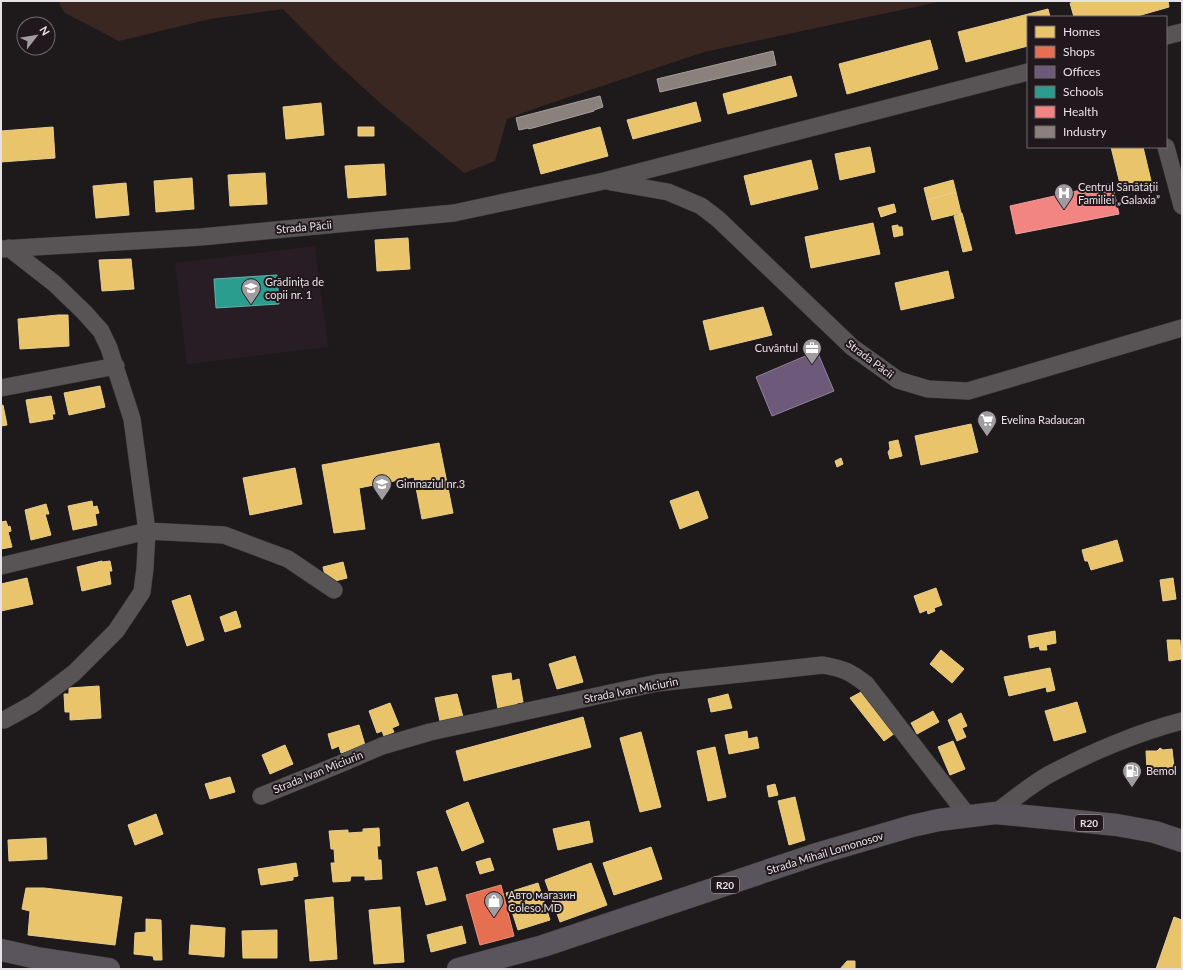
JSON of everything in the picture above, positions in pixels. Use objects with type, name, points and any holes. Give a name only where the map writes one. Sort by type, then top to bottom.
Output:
[{"type":"main road","name":"Strada Mihail Lomonosov","points":[[458,969],[543,946],[820,853],[912,826],[939,820],[995,813]]},
{"type":"main road","name":"R20","points":[[995,813],[1117,826],[1155,832],[1182,841]]},
{"type":"main road","points":[[1,950],[37,958],[109,969]]},
{"type":"street","points":[[1167,36],[1182,32]]},
{"type":"street","name":"Strada Păcii","points":[[5,248],[201,237],[454,213],[604,181],[1027,72]]},
{"type":"street","points":[[1166,148],[1182,206]]},
{"type":"street","name":"Strada Păcii","points":[[604,181],[668,192],[701,206],[718,219],[852,347],[898,380],[928,389],[968,391],[1182,328]]},
{"type":"street","points":[[4,720],[33,704],[74,673],[116,631],[142,592],[147,532],[132,419],[116,366],[101,331],[55,284],[5,248]]},
{"type":"street","points":[[1,388],[116,366]]},
{"type":"street","points":[[1,566],[147,532],[224,535],[288,559],[334,590]]},
{"type":"street","name":"Strada Ivan Miciurin","points":[[261,796],[382,746],[430,732],[657,683],[823,665],[839,668],[852,673],[866,684],[968,816]]},
{"type":"street","points":[[995,813],[1025,790],[1084,757],[1166,725],[1182,721]]},
{"type":"shaded area","points":[[58,1],[943,1],[704,52],[539,107],[507,119],[495,161],[464,173],[379,102],[334,61],[283,9],[210,19],[119,41],[65,13]]},
{"type":"shaded area","name":"Grădinița de copii nr. 1","points":[[315,246],[328,347],[187,364],[175,263]]},
{"type":"building: Homes","points":[[1078,1],[1168,1],[1169,7],[1138,16],[1074,16],[1070,3]]},
{"type":"building: Homes","points":[[1048,9],[1050,16],[1027,16],[1027,46],[966,62],[958,32]]},
{"type":"building: Homes","points":[[930,40],[938,69],[847,94],[839,64]]},
{"type":"building: Homes","points":[[791,76],[797,96],[728,114],[723,94]]},
{"type":"building: Homes","points":[[696,102],[701,121],[633,139],[627,120]]},
{"type":"building: Homes","points":[[321,103],[324,135],[286,139],[283,107]]},
{"type":"building: Homes","points":[[53,127],[55,158],[1,162],[1,131]]},
{"type":"building: Homes","points":[[358,127],[374,127],[374,136],[358,136]]},
{"type":"building: Homes","points":[[600,127],[608,156],[541,174],[533,145]]},
{"type":"building: Homes","points":[[870,147],[875,172],[840,180],[835,154]]},
{"type":"building: Homes","points":[[1111,148],[1143,148],[1152,185],[1122,192]]},
{"type":"building: Homes","points":[[811,160],[818,189],[751,205],[744,176]]},
{"type":"building: Homes","points":[[384,164],[386,195],[348,198],[345,166]]},
{"type":"building: Homes","points":[[265,173],[267,204],[230,206],[228,175]]},
{"type":"building: Homes","points":[[192,178],[194,209],[156,212],[154,181]]},
{"type":"building: Homes","points":[[953,180],[956,192],[927,200],[924,188]]},
{"type":"building: Homes","points":[[126,183],[129,215],[96,218],[93,186]]},
{"type":"building: Homes","points":[[956,192],[961,213],[932,220],[927,200]]},
{"type":"building: Homes","points":[[894,204],[896,212],[881,217],[878,208]]},
{"type":"building: Homes","points":[[962,213],[972,250],[963,252],[954,216]]},
{"type":"building: Homes","points":[[873,223],[880,254],[811,268],[805,237]]},
{"type":"building: Homes","points":[[898,225],[898,227],[902,227],[903,235],[894,237],[892,226]]},
{"type":"building: Homes","points":[[408,238],[410,269],[377,271],[375,240]]},
{"type":"building: Homes","points":[[131,259],[134,289],[102,291],[99,260]]},
{"type":"building: Homes","points":[[948,271],[954,298],[901,310],[895,283]]},
{"type":"building: Homes","points":[[763,307],[772,335],[710,350],[703,321]]},
{"type":"building: Homes","points":[[68,315],[69,346],[20,349],[18,319]]},
{"type":"building: Homes","points":[[100,386],[105,407],[69,415],[64,393]]},
{"type":"building: Homes","points":[[51,396],[55,414],[52,414],[53,419],[30,423],[26,400]]},
{"type":"building: Homes","points":[[3,405],[7,425],[1,426],[1,406]]},
{"type":"building: Homes","points":[[971,424],[978,452],[921,465],[915,436]]},
{"type":"building: Homes","points":[[898,440],[902,456],[890,459],[888,452],[890,449],[889,442]]},
{"type":"building: Homes","points":[[439,443],[453,513],[422,519],[414,477],[359,488],[365,529],[334,533],[322,465]]},
{"type":"building: Homes","points":[[841,458],[843,464],[837,467],[835,461]]},
{"type":"building: Homes","points":[[295,468],[302,504],[250,515],[243,478]]},
{"type":"building: Homes","points":[[698,491],[708,518],[680,529],[670,501]]},
{"type":"building: Homes","points":[[92,501],[93,507],[97,506],[99,513],[95,514],[97,525],[73,530],[68,506]]},
{"type":"building: Homes","points":[[46,504],[49,514],[45,514],[51,535],[31,540],[25,510]]},
{"type":"building: Homes","points":[[6,521],[8,527],[10,526],[11,531],[8,532],[12,547],[1,549],[1,522]]},
{"type":"building: Homes","points":[[1117,540],[1123,561],[1091,570],[1088,561],[1085,561],[1082,550]]},
{"type":"building: Homes","points":[[102,561],[110,561],[112,571],[109,571],[111,584],[82,591],[77,567]]},
{"type":"building: Homes","points":[[343,562],[347,578],[327,583],[323,567]]},
{"type":"building: Homes","points":[[27,578],[33,604],[1,611],[1,584]]},
{"type":"building: Homes","points":[[1173,578],[1176,599],[1163,601],[1160,580]]},
{"type":"building: Homes","points":[[936,588],[942,605],[934,608],[935,611],[928,614],[927,610],[920,613],[914,596]]},
{"type":"building: Homes","points":[[190,595],[204,640],[187,646],[172,601]]},
{"type":"building: Homes","points":[[236,611],[241,627],[225,632],[220,617]]},
{"type":"building: Homes","points":[[1055,631],[1056,643],[1046,645],[1047,650],[1040,650],[1039,646],[1030,648],[1028,636]]},
{"type":"building: Homes","points":[[1167,640],[1180,640],[1181,659],[1169,661]]},
{"type":"building: Homes","points":[[941,650],[964,669],[952,683],[930,664]]},
{"type":"building: Homes","points":[[575,656],[583,682],[557,689],[549,664]]},
{"type":"building: Homes","points":[[1050,668],[1055,690],[1047,692],[1046,687],[1009,696],[1004,677]]},
{"type":"building: Homes","points":[[511,673],[512,681],[519,679],[523,702],[517,703],[517,706],[498,709],[492,676]]},
{"type":"building: Homes","points":[[99,686],[101,718],[70,720],[70,712],[65,712],[64,694],[69,694],[69,688]]},
{"type":"building: Homes","points":[[863,691],[895,733],[884,741],[850,698]]},
{"type":"building: Homes","points":[[457,694],[463,717],[440,721],[435,698]]},
{"type":"building: Homes","points":[[728,694],[732,708],[711,712],[708,699]]},
{"type":"building: Homes","points":[[1077,702],[1086,732],[1054,741],[1045,711]]},
{"type":"building: Homes","points":[[390,703],[399,725],[392,728],[394,732],[384,736],[382,731],[377,733],[369,711]]},
{"type":"building: Homes","points":[[933,711],[939,722],[917,734],[911,723]]},
{"type":"building: Homes","points":[[961,713],[967,726],[962,728],[966,737],[957,741],[948,720]]},
{"type":"building: Homes","points":[[583,717],[591,747],[464,781],[456,751]]},
{"type":"building: Homes","points":[[359,725],[365,745],[341,753],[339,746],[332,749],[328,734]]},
{"type":"building: Homes","points":[[747,731],[748,739],[757,737],[759,748],[729,754],[725,735]]},
{"type":"building: Homes","points":[[641,732],[661,807],[640,812],[620,738]]},
{"type":"building: Homes","points":[[953,741],[965,769],[950,775],[938,747]]},
{"type":"building: Homes","points":[[285,745],[293,764],[270,774],[262,755]]},
{"type":"building: Homes","points":[[715,747],[726,797],[708,801],[697,751]]},
{"type":"building: Homes","points":[[1160,748],[1163,750],[1172,749],[1174,767],[1147,769],[1146,751],[1157,751]]},
{"type":"building: Homes","points":[[230,777],[235,792],[210,799],[205,784]]},
{"type":"building: Homes","points":[[775,784],[778,795],[769,797],[767,786]]},
{"type":"building: Homes","points":[[795,797],[805,840],[789,845],[778,801]]},
{"type":"building: Homes","points":[[468,802],[484,842],[462,851],[446,811]]},
{"type":"building: Homes","points":[[156,814],[163,834],[135,845],[128,825]]},
{"type":"building: Homes","points":[[589,821],[593,842],[558,850],[553,829]]},
{"type":"building: Homes","points":[[379,828],[380,846],[377,846],[378,860],[381,860],[382,879],[365,880],[365,876],[351,876],[350,881],[333,882],[331,863],[335,863],[334,849],[331,849],[329,831],[348,830],[348,833],[363,832],[363,829]]},
{"type":"building: Homes","points":[[46,838],[47,859],[9,861],[8,840]]},
{"type":"building: Homes","points":[[651,847],[662,879],[614,895],[603,863]]},
{"type":"building: Homes","points":[[490,858],[494,870],[480,874],[476,862]]},
{"type":"building: Homes","points":[[296,863],[298,876],[293,877],[293,880],[261,885],[258,869]]},
{"type":"building: Homes","points":[[591,863],[607,905],[560,922],[545,880]]},
{"type":"building: Homes","points":[[437,867],[446,900],[426,905],[417,872]]},
{"type":"building: Homes","points":[[538,883],[550,920],[518,930],[506,893]]},
{"type":"building: Homes","points":[[26,888],[44,888],[122,897],[115,945],[28,935],[30,911],[22,909]]},
{"type":"building: Homes","points":[[333,897],[337,959],[310,961],[305,900]]},
{"type":"building: Homes","points":[[400,907],[404,962],[374,964],[369,910]]},
{"type":"building: Homes","points":[[1174,917],[1182,920],[1182,969],[1156,969]]},
{"type":"building: Homes","points":[[146,919],[161,920],[162,960],[154,960],[153,956],[134,954],[135,933],[146,932]]},
{"type":"building: Homes","points":[[191,925],[225,928],[224,957],[189,954]]},
{"type":"building: Homes","points":[[462,926],[466,943],[431,952],[427,935]]},
{"type":"building: Homes","points":[[277,930],[277,958],[243,958],[242,931]]},
{"type":"building: Homes","points":[[847,961],[855,961],[855,969],[840,969]]},
{"type":"building: Shops","points":[[501,885],[514,936],[480,945],[466,895]]},
{"type":"building: Offices","points":[[817,351],[834,391],[772,416],[756,377]]},
{"type":"building: Schools","points":[[277,275],[279,304],[216,308],[214,279]]},
{"type":"building: Health","name":"Centrul Sănătății Familiei „Galaxia”","points":[[1112,183],[1119,214],[1016,234],[1010,206]]},
{"type":"building: Industry","points":[[773,51],[776,65],[660,92],[657,79]]},
{"type":"building: Industry","points":[[600,96],[603,107],[594,111],[529,129],[519,130],[516,118]]},
{"type":"place","name":"Centrul Sănătății Familiei „Galaxia”","points":[[1064,210]]},
{"type":"place","name":"Grădinița de copii nr. 1","points":[[251,305]]},
{"type":"place","name":"Cuvântul","points":[[812,365]]},
{"type":"place","name":"Evelina Radaucan","points":[[987,437]]},
{"type":"place","name":"Gimnaziul nr.3","points":[[382,501]]},
{"type":"place","name":"Bemol","points":[[1132,788]]},
{"type":"place","name":"Авто магазин Coleso.MD","points":[[494,918]]}]
